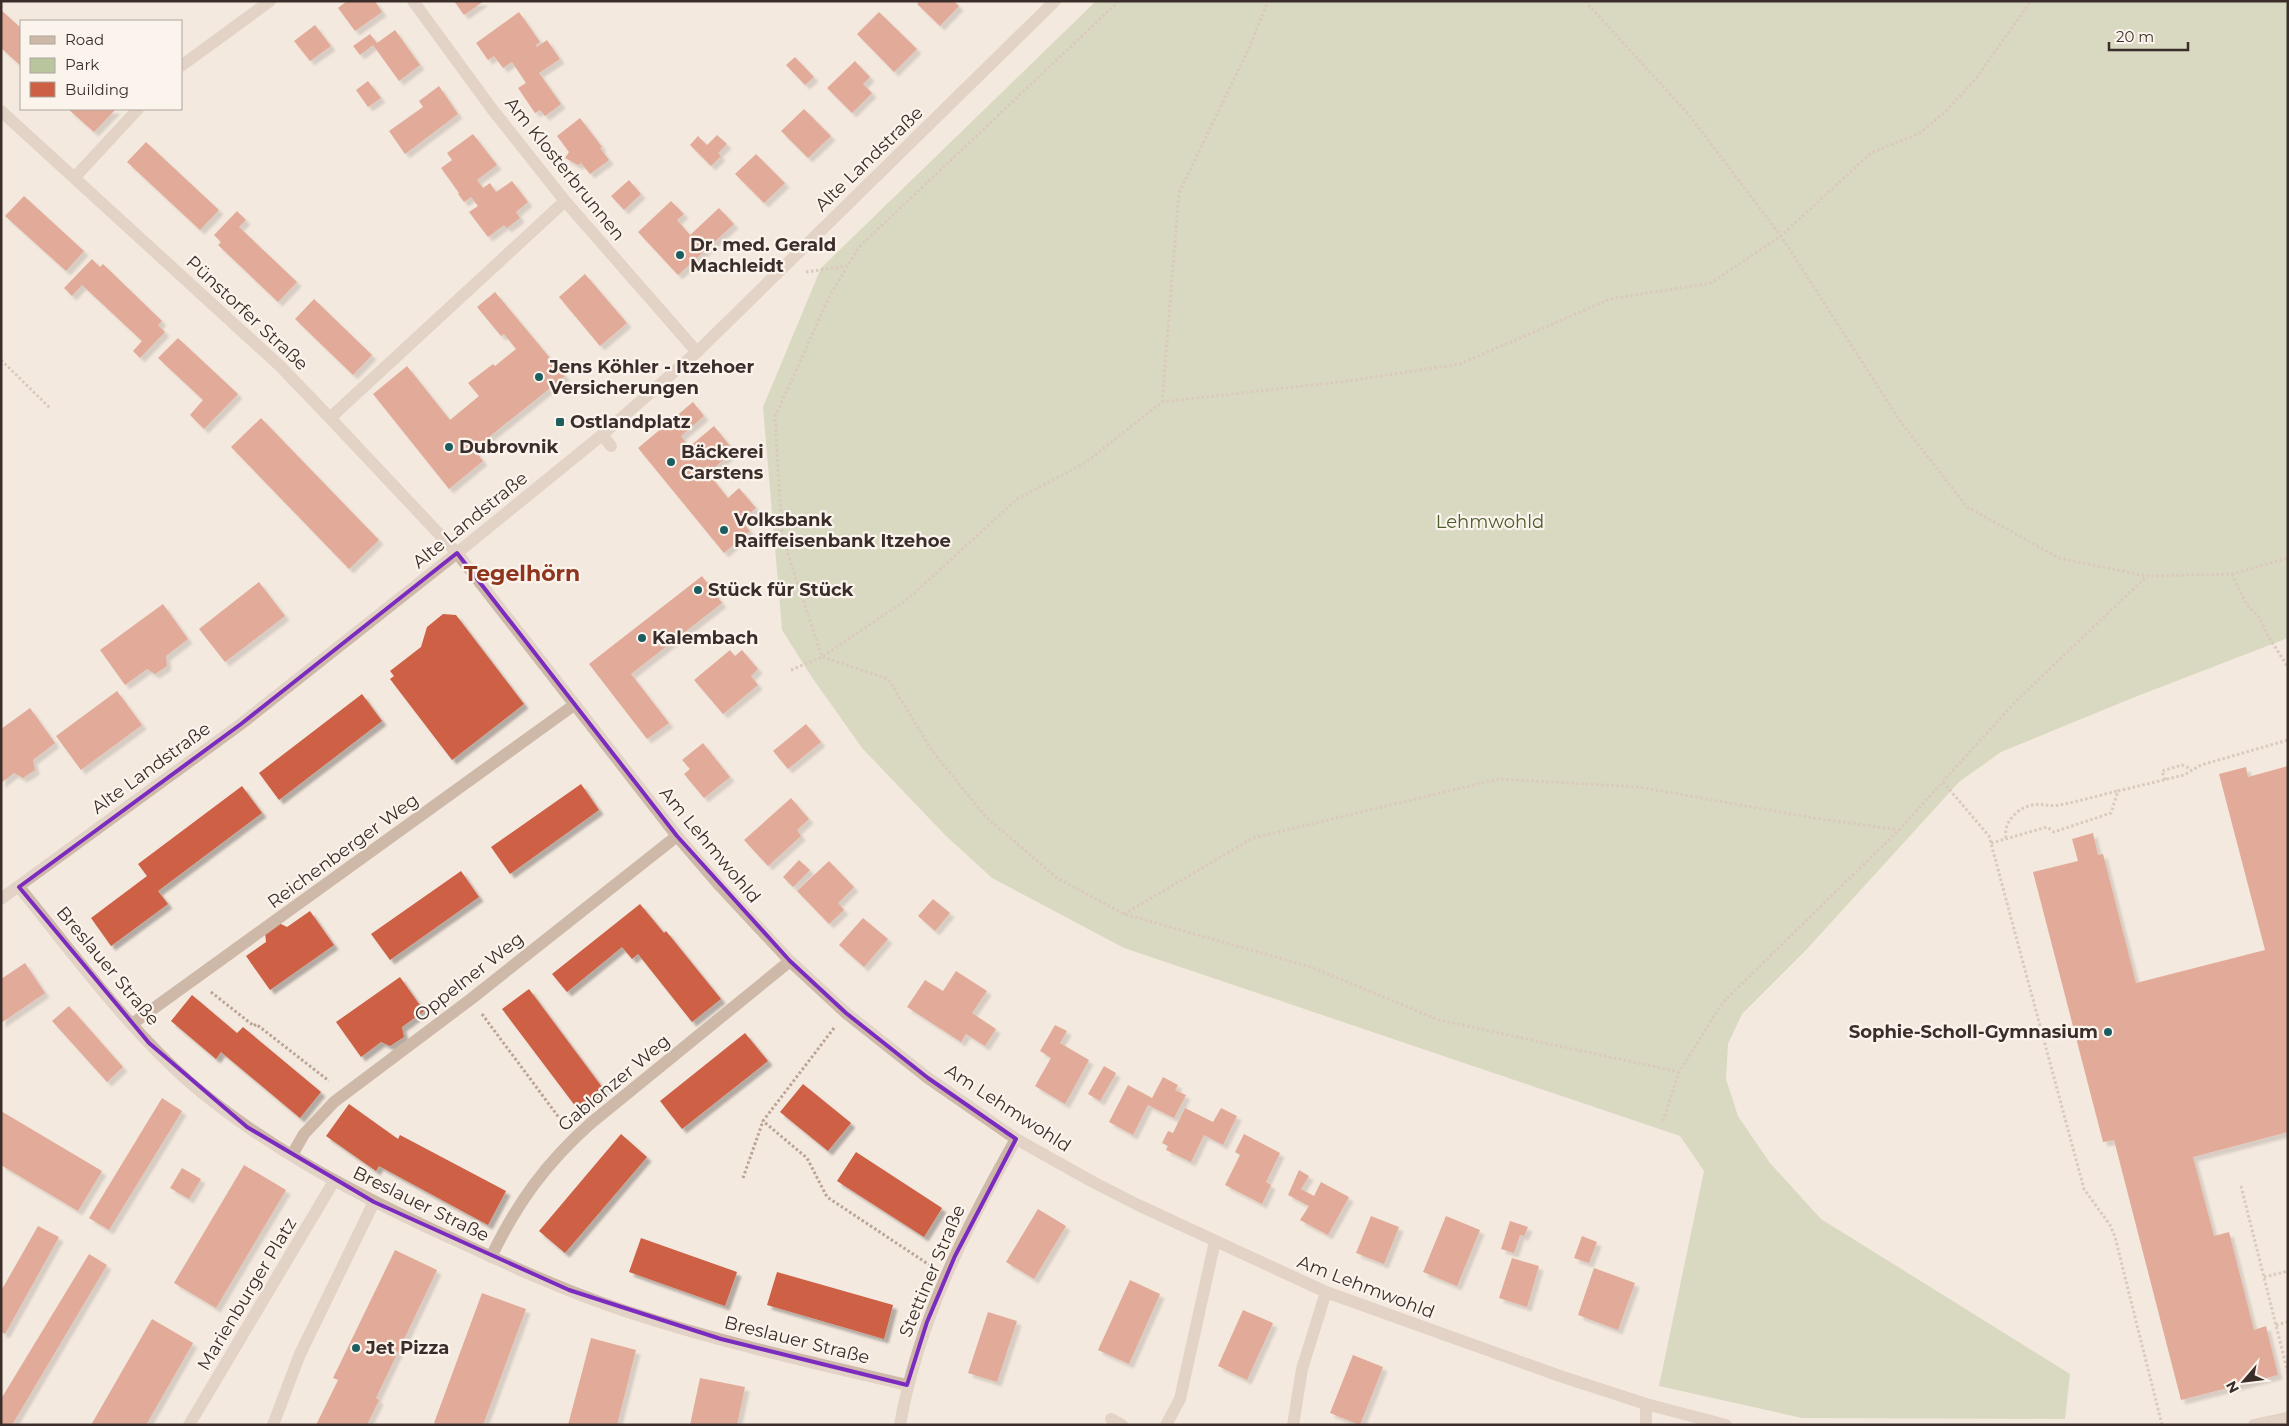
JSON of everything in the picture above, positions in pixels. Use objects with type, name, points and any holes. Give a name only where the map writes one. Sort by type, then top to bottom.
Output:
[{"type":"street","points":[[182,65],[270,1]]},
{"type":"street","name":"Am Klosterbrunnen","points":[[413,1],[492,109],[565,201],[697,352]]},
{"type":"street","name":"Alte Landstraße","points":[[1,899],[242,724],[458,553],[602,435],[697,352],[1055,1]]},
{"type":"street","points":[[75,177],[137,110]]},
{"type":"street","name":"Pünstorfer Straße","points":[[1,111],[280,366],[458,553]]},
{"type":"street","points":[[330,418],[565,201]]},
{"type":"street","points":[[602,435],[611,446]]},
{"type":"street","name":"Am Lehmwohld","points":[[458,553],[677,836],[790,961],[846,1013],[928,1078],[1016,1139],[1138,1205],[1326,1292],[1560,1376],[1646,1404],[1726,1425]]},
{"type":"street","name":"Reichenberger Weg","points":[[132,1024],[574,705]]},
{"type":"street","name":"Oppelner Weg","points":[[292,1155],[304,1134],[338,1098],[471,999],[677,836]]},
{"type":"street","name":"Breslauer Straße","points":[[19,887],[132,1024],[188,1080],[247,1126],[334,1181],[491,1257],[627,1312],[721,1339],[907,1385]]},
{"type":"street","name":"Gablonzer Weg","points":[[491,1257],[524,1196],[550,1163],[574,1138],[790,961]]},
{"type":"street","name":"Stettiner Straße","points":[[900,1425],[907,1385],[927,1322],[969,1224],[1016,1139]]},
{"type":"street","name":"Marienburger Platz","points":[[189,1425],[334,1181]]},
{"type":"street","points":[[273,1425],[300,1354],[374,1202]]},
{"type":"street","points":[[1166,1425],[1180,1399],[1215,1241]]},
{"type":"street","points":[[1293,1425],[1302,1369],[1326,1292]]},
{"type":"street","points":[[1646,1404],[1646,1425]]},
{"type":"street","points":[[2254,1425],[2288,1418]]},
{"type":"path","points":[[822,657],[782,536],[775,417],[829,297],[860,247],[1119,1]]},
{"type":"path","points":[[1162,402],[1178,193],[1249,48],[1268,1]]},
{"type":"path","points":[[1585,1],[1689,115],[1781,236],[1900,421],[1967,507],[2059,558],[2147,576],[2232,574],[2288,558]]},
{"type":"path","points":[[791,670],[822,657],[909,598],[1017,499],[1085,464],[1162,402],[1347,381],[1460,364],[1610,299],[1711,284],[1781,236],[1871,153],[1920,133],[1944,113],[1974,81],[2031,1]]},
{"type":"path","points":[[774,277],[848,266]]},
{"type":"path","points":[[1,360],[51,409]]},
{"type":"path","points":[[2232,574],[2246,604],[2260,618],[2268,636],[2288,667]]},
{"type":"path","points":[[1663,1121],[1678,1072],[1723,1002],[1774,950],[1900,830],[2015,702],[2147,576]]},
{"type":"path","points":[[822,657],[888,678],[933,752],[986,817],[1057,878],[1124,914],[1311,967],[1439,1020],[1678,1072]]},
{"type":"path","points":[[2006,838],[2006,826],[2012,817],[2026,807],[2039,804],[2058,805],[2165,780],[2184,775],[2191,769],[2218,760],[2288,740]]},
{"type":"path","points":[[2165,780],[2162,771],[2182,765],[2191,769]]},
{"type":"path","points":[[1124,914],[1253,838],[1499,779],[1639,787],[1814,818],[1900,830]]},
{"type":"path","points":[[1943,782],[1989,836],[2084,1189],[2090,1200],[2110,1224],[2162,1425]]},
{"type":"path","points":[[1991,843],[2046,827],[2054,832],[2111,813],[2118,791]]},
{"type":"path","points":[[195,979],[254,1026],[256,1024],[330,1082],[338,1098]]},
{"type":"path","points":[[471,999],[574,1138]]},
{"type":"path","points":[[744,1178],[762,1121],[846,1013]]},
{"type":"path","points":[[762,1121],[808,1158],[827,1197],[946,1276]]},
{"type":"path","points":[[2241,1186],[2288,1373]]},
{"type":"path","points":[[2264,1277],[2288,1271]]},
{"type":"path","points":[[2276,1325],[2288,1322]]},
{"type":"highlighted area","points":[[457,553],[677,836],[790,961],[846,1013],[928,1078],[1016,1139],[955,1256],[927,1322],[907,1385],[721,1339],[569,1290],[374,1202],[247,1127],[149,1043],[19,887],[241,724]]},
{"type":"green space","name":"Lehmwohld","points":[[1096,1],[2288,1],[2288,638],[2135,697],[2001,752],[1959,782],[1807,949],[1742,1014],[1728,1044],[1726,1079],[1738,1116],[1770,1163],[1821,1219],[2070,1374],[2065,1419],[1802,1418],[1659,1386],[1704,1171],[1680,1136],[1124,948],[992,878],[945,835],[862,748],[811,676],[782,630],[763,407],[821,268]]},
{"type":"building","points":[[347,1],[375,1],[382,12],[355,31],[338,8]]},
{"type":"building","points":[[454,1],[484,1],[464,15]]},
{"type":"building","points":[[920,1],[954,1],[959,6],[940,26],[917,4]]},
{"type":"building","points":[[1,10],[20,27],[20,65],[1,48]]},
{"type":"building","points":[[519,12],[540,42],[536,45],[537,47],[547,40],[560,59],[539,73],[561,104],[545,116],[540,110],[535,113],[518,88],[526,83],[512,62],[503,68],[494,56],[488,60],[476,43]]},
{"type":"building","points":[[879,12],[917,49],[894,72],[857,34]]},
{"type":"building","points":[[315,25],[331,46],[310,61],[294,41]]},
{"type":"building","points":[[395,30],[420,65],[399,81],[373,45],[360,55],[353,46],[370,34],[377,43]]},
{"type":"building","points":[[795,57],[814,77],[805,85],[786,65]]},
{"type":"building","points":[[855,61],[870,77],[863,84],[872,93],[852,113],[827,88]]},
{"type":"building","points":[[368,81],[381,98],[368,107],[356,90]]},
{"type":"building","points":[[439,86],[458,114],[405,154],[389,131],[423,107],[419,101]]},
{"type":"building","points":[[804,109],[831,136],[808,158],[781,131]]},
{"type":"building","points":[[69,110],[115,110],[94,132]]},
{"type":"building","points":[[580,118],[602,147],[600,148],[609,160],[590,174],[581,163],[578,165],[565,158],[569,152],[557,136]]},
{"type":"building","points":[[473,134],[497,165],[477,180],[483,188],[490,183],[496,192],[512,181],[528,202],[516,212],[520,218],[507,228],[504,225],[488,237],[469,212],[478,206],[471,197],[464,202],[441,168],[452,160],[447,153]]},
{"type":"building","points":[[717,135],[727,144],[718,153],[721,156],[711,166],[690,145],[698,136],[707,145]]},
{"type":"building","points":[[146,142],[219,210],[200,230],[127,162]]},
{"type":"building","points":[[756,154],[785,183],[764,203],[735,174]]},
{"type":"building","points":[[629,180],[641,194],[624,210],[611,196]]},
{"type":"building","points":[[24,196],[84,251],[66,271],[5,216]]},
{"type":"building","name":"Dr. med. Gerald Machleidt","points":[[671,201],[684,214],[677,220],[690,235],[719,208],[734,224],[678,275],[638,232]]},
{"type":"building","points":[[237,211],[246,220],[239,227],[297,282],[278,302],[218,245],[221,242],[214,235]]},
{"type":"building","points":[[92,259],[100,267],[103,264],[162,321],[158,325],[165,332],[140,358],[133,351],[142,341],[82,285],[72,296],[64,288]]},
{"type":"building","points":[[585,274],[627,323],[600,346],[559,297]]},
{"type":"building","points":[[495,292],[565,376],[474,449],[483,461],[449,489],[373,394],[407,366],[450,420],[479,396],[468,383],[493,364],[495,366],[516,349],[504,334],[501,336],[477,307]]},
{"type":"building","points":[[314,299],[372,355],[353,375],[295,319]]},
{"type":"building","points":[[178,338],[238,394],[204,429],[190,415],[203,400],[158,358]]},
{"type":"building","points":[[693,402],[704,416],[681,436],[689,447],[714,426],[734,451],[708,473],[728,498],[739,488],[756,508],[741,520],[750,531],[724,553],[638,448]]},
{"type":"building","points":[[261,418],[379,540],[349,569],[231,447]]},
{"type":"building","points":[[702,576],[722,603],[631,674],[669,723],[647,739],[589,664]]},
{"type":"building","points":[[259,582],[285,616],[225,662],[199,629]]},
{"type":"building","points":[[163,604],[188,639],[166,656],[167,666],[155,674],[147,669],[125,685],[100,650]]},
{"type":"building","points":[[443,614],[456,615],[524,704],[452,760],[390,679],[394,676],[390,671],[421,647],[427,627]]},
{"type":"building","points":[[730,650],[735,656],[742,650],[758,669],[751,676],[758,685],[723,714],[694,680]]},
{"type":"building","points":[[117,691],[142,725],[81,770],[56,736]]},
{"type":"building","points":[[362,694],[382,721],[279,800],[259,773]]},
{"type":"building","points":[[30,708],[55,743],[33,760],[35,770],[23,778],[14,773],[1,783],[1,729]]},
{"type":"building","points":[[806,724],[821,742],[788,769],[773,751]]},
{"type":"building","points":[[703,743],[730,777],[704,798],[684,774],[690,769],[682,760]]},
{"type":"building","points":[[2288,766],[2288,1132],[2193,1157],[2214,1236],[2229,1232],[2254,1330],[2266,1326],[2278,1375],[2181,1400],[2114,1140],[2103,1142],[2033,872],[2078,861],[2072,839],[2093,833],[2098,855],[2103,854],[2136,983],[2265,950],[2219,774],[2246,767],[2248,777]]},
{"type":"building","points":[[581,784],[599,810],[510,874],[491,847]]},
{"type":"building","points":[[242,786],[262,813],[158,891],[168,904],[111,946],[91,918],[147,876],[138,864]]},
{"type":"building","points":[[791,798],[809,819],[797,830],[801,836],[768,866],[744,840]]},
{"type":"building","points":[[799,860],[810,870],[793,887],[783,877]]},
{"type":"building","points":[[829,861],[854,887],[838,903],[844,910],[829,924],[797,891]]},
{"type":"building","points":[[461,871],[479,897],[390,960],[371,934]]},
{"type":"building","points":[[933,899],[950,913],[935,931],[918,916]]},
{"type":"building","points":[[640,904],[664,933],[666,931],[721,999],[692,1022],[638,954],[632,959],[622,947],[567,992],[552,974]]},
{"type":"building","points":[[310,911],[334,945],[270,990],[246,956],[266,942],[265,932],[279,923],[287,927]]},
{"type":"building","points":[[863,918],[888,939],[864,967],[839,945]]},
{"type":"building","points":[[25,963],[45,993],[1,1023],[1,979]]},
{"type":"building","points":[[956,971],[987,991],[972,1013],[996,1029],[985,1046],[966,1034],[961,1042],[907,1007],[925,980],[943,991]]},
{"type":"building","points":[[400,977],[424,1011],[402,1027],[404,1037],[390,1046],[381,1042],[361,1057],[336,1022]]},
{"type":"building","points":[[529,989],[605,1091],[579,1111],[502,1009]]},
{"type":"building","points":[[192,995],[237,1033],[243,1027],[321,1092],[300,1118],[221,1052],[216,1059],[171,1021]]},
{"type":"building","points":[[69,1006],[123,1067],[107,1082],[52,1021]]},
{"type":"building","points":[[1055,1025],[1067,1031],[1060,1043],[1089,1060],[1065,1104],[1035,1086],[1051,1058],[1040,1051]]},
{"type":"building","points":[[745,1033],[768,1061],[682,1129],[660,1101]]},
{"type":"building","points":[[1104,1066],[1116,1073],[1100,1101],[1088,1094]]},
{"type":"building","points":[[1163,1077],[1178,1085],[1175,1090],[1186,1095],[1174,1118],[1148,1105],[1133,1135],[1109,1122],[1128,1085],[1152,1098]]},
{"type":"building","points":[[803,1084],[851,1123],[828,1151],[780,1112]]},
{"type":"building","points":[[162,1098],[182,1111],[109,1230],[89,1218]]},
{"type":"building","points":[[349,1104],[398,1139],[400,1135],[506,1191],[488,1225],[379,1166],[376,1171],[326,1136]]},
{"type":"building","points":[[1185,1108],[1213,1122],[1221,1108],[1237,1116],[1223,1145],[1204,1135],[1191,1162],[1166,1150],[1168,1146],[1162,1143],[1168,1131],[1173,1133]]},
{"type":"building","points":[[1,1111],[102,1171],[78,1211],[1,1165]]},
{"type":"building","points":[[621,1134],[647,1157],[565,1253],[539,1231]]},
{"type":"building","points":[[1244,1134],[1280,1153],[1266,1182],[1271,1185],[1262,1204],[1225,1185],[1240,1155],[1235,1152]]},
{"type":"building","points":[[856,1152],[942,1208],[924,1237],[837,1181]]},
{"type":"building","points":[[244,1165],[286,1190],[216,1308],[174,1283]]},
{"type":"building","points":[[182,1168],[201,1179],[189,1199],[170,1188]]},
{"type":"building","points":[[1299,1170],[1309,1176],[1301,1189],[1314,1196],[1321,1182],[1349,1197],[1328,1235],[1300,1220],[1309,1206],[1288,1195]]},
{"type":"building","points":[[1038,1209],[1066,1226],[1034,1279],[1006,1262]]},
{"type":"building","points":[[1371,1216],[1399,1227],[1384,1264],[1356,1253]]},
{"type":"building","points":[[1446,1216],[1480,1230],[1457,1286],[1423,1272]]},
{"type":"building","points":[[1510,1221],[1528,1227],[1524,1236],[1520,1235],[1514,1253],[1501,1249]]},
{"type":"building","points":[[38,1226],[59,1237],[5,1334],[1,1332],[1,1291]]},
{"type":"building","points":[[1582,1236],[1597,1242],[1589,1263],[1574,1258]]},
{"type":"building","points":[[641,1238],[737,1272],[725,1306],[629,1272]]},
{"type":"building","points":[[395,1250],[437,1270],[376,1398],[379,1400],[367,1425],[316,1425],[338,1380],[333,1378]]},
{"type":"building","points":[[89,1254],[107,1265],[12,1425],[1,1425],[1,1399]]},
{"type":"building","points":[[1512,1258],[1539,1266],[1527,1307],[1499,1298]]},
{"type":"building","points":[[1594,1268],[1635,1283],[1618,1330],[1578,1315]]},
{"type":"building","points":[[777,1272],[893,1305],[884,1339],[767,1305]]},
{"type":"building","points":[[1130,1280],[1160,1294],[1129,1364],[1098,1350]]},
{"type":"building","points":[[482,1293],[526,1309],[483,1425],[437,1425],[434,1423]]},
{"type":"building","points":[[1243,1310],[1273,1323],[1247,1380],[1218,1366]]},
{"type":"building","points":[[988,1312],[1017,1321],[997,1382],[968,1373]]},
{"type":"building","points":[[152,1319],[193,1343],[146,1425],[91,1425]]},
{"type":"building","points":[[591,1338],[636,1350],[617,1425],[568,1425]]},
{"type":"building","points":[[1353,1355],[1383,1367],[1360,1425],[1330,1413]]},
{"type":"building","points":[[700,1378],[745,1387],[737,1425],[690,1425]]},
{"type":"place","name":"Dr. med. Gerald Machleidt","points":[[680,255]]},
{"type":"place","name":"Jens Köhler - Itzehoer Versicherungen","points":[[539,377]]},
{"type":"place","name":"Ostlandplatz","points":[[560,422]]},
{"type":"place","name":"Dubrovnik","points":[[449,447]]},
{"type":"place","name":"Bäckerei Carstens","points":[[671,462]]},
{"type":"place","name":"Volksbank Raiffeisenbank Itzehoe","points":[[724,530]]},
{"type":"place","name":"Stück für Stück","points":[[698,590]]},
{"type":"place","name":"Kalembach","points":[[642,638]]},
{"type":"place","name":"Sophie-Scholl-Gymnasium","points":[[2108,1032]]},
{"type":"place","name":"Jet Pizza","points":[[356,1348]]},
{"type":"district","name":"Tegelhörn","points":[[522,573]]}]
